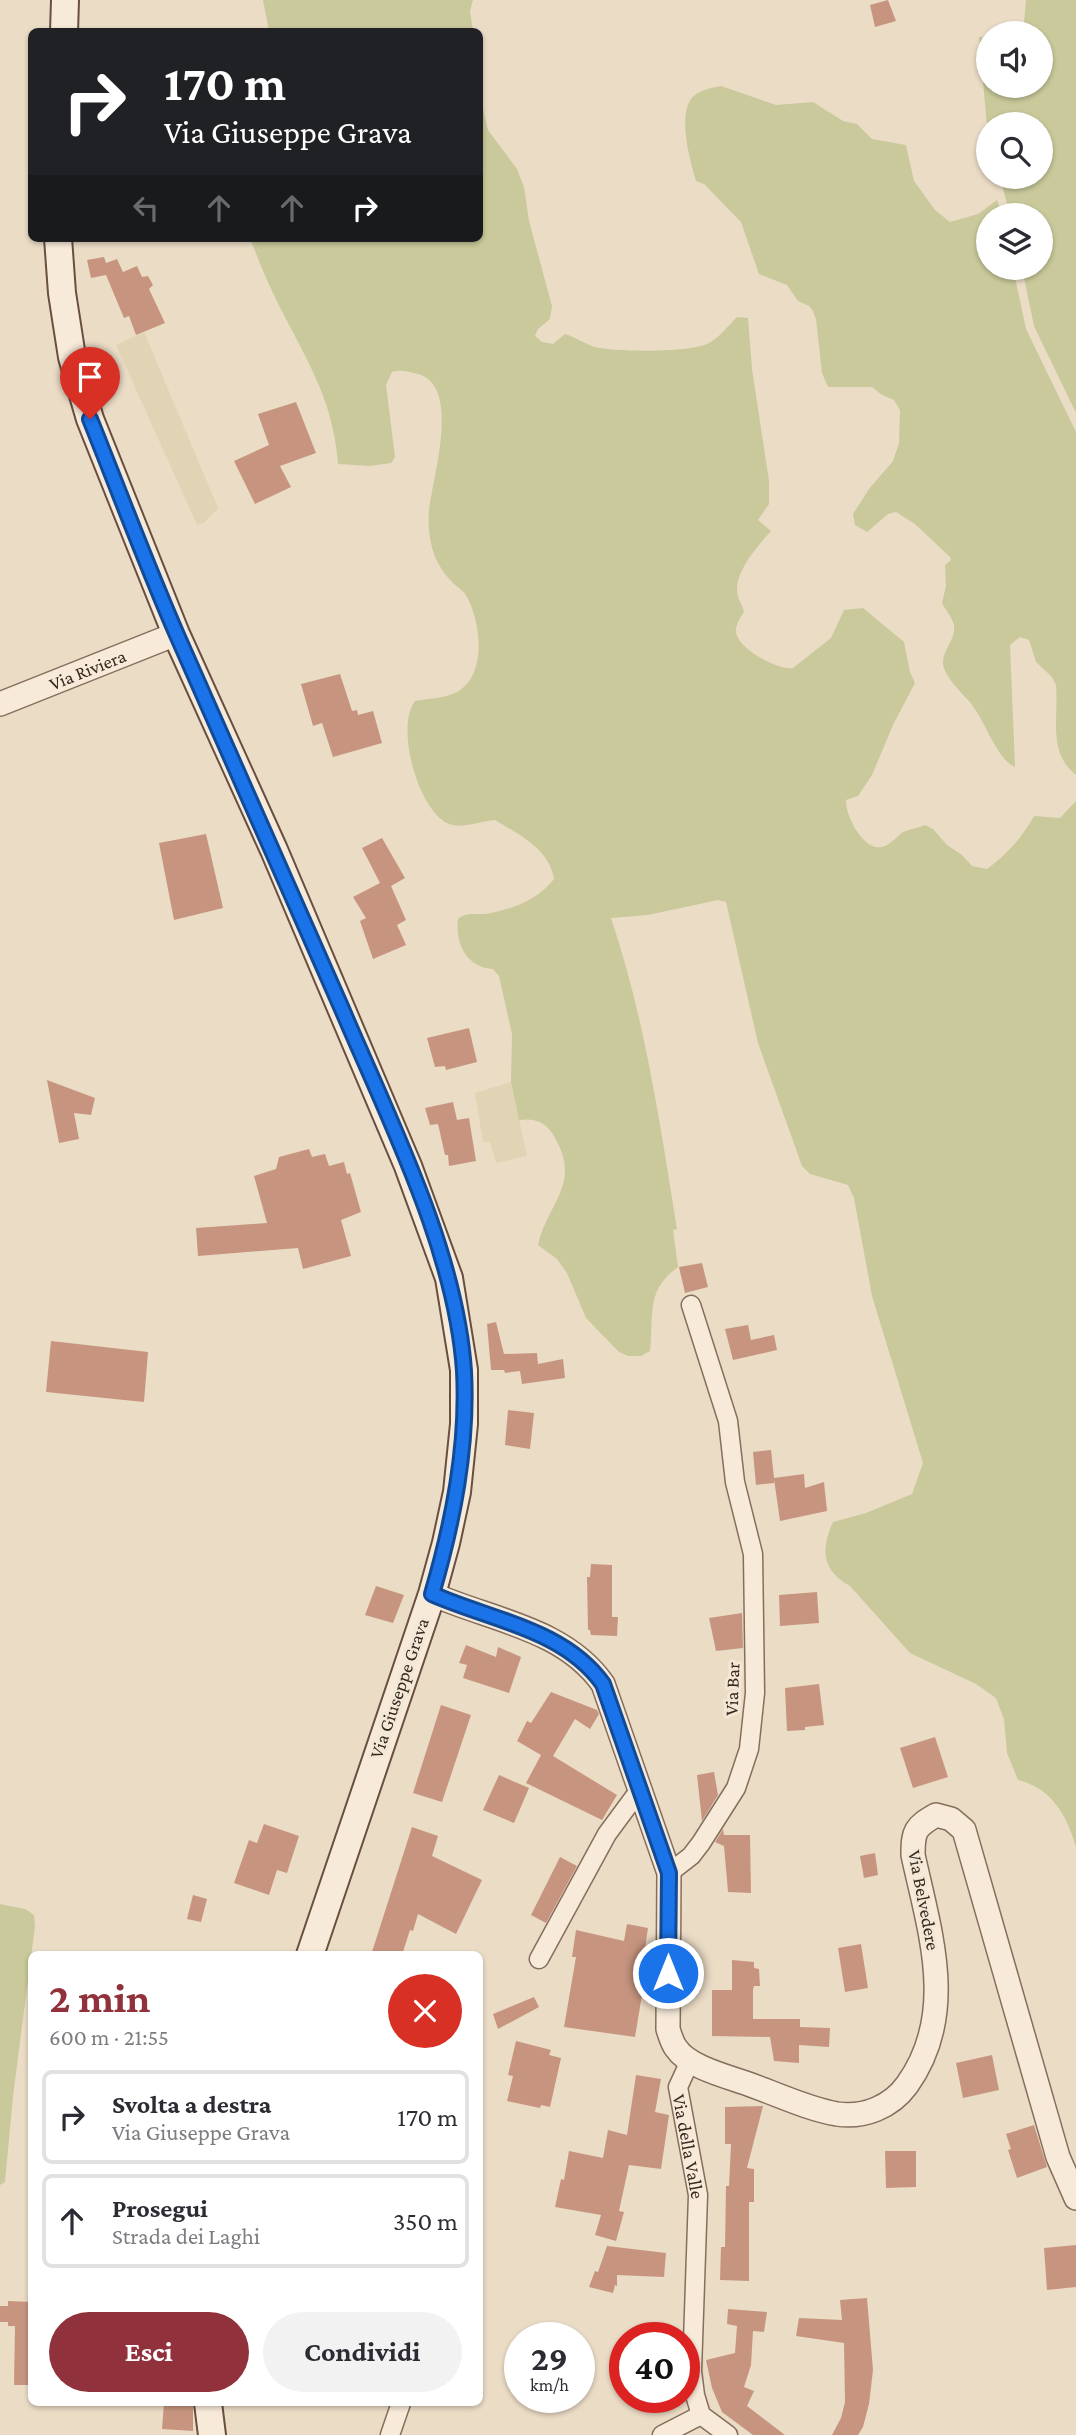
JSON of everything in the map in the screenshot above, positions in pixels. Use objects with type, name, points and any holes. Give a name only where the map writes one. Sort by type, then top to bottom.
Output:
[{"type":"main road","points":[[64,28],[65,0]]},
{"type":"main road","name":"Via Giuseppe Grava","points":[[58,242],[62,293],[72,357],[90,419],[176,634],[274,850],[386,1113],[449,1278],[464,1370],[464,1424],[457,1492],[446,1543],[432,1594],[311,1951]]},
{"type":"main road","points":[[208,2406],[212,2435]]},
{"type":"street","name":"Via Riviera","points":[[0,704],[176,634]]},
{"type":"street","name":"Via Bar","points":[[669,1873],[691,1856],[736,1788],[749,1749],[755,1693],[753,1554],[735,1482],[728,1421],[691,1305]]},
{"type":"street","points":[[432,1594],[553,1639],[590,1666],[603,1684],[669,1873],[668,2029],[676,2048],[690,2061]]},
{"type":"street","points":[[539,1959],[607,1834],[641,1788]]},
{"type":"street","name":"Via Belvedere","points":[[690,2061],[805,2105],[839,2114],[877,2111],[898,2097],[919,2068],[927,2050],[933,2031],[936,1998],[936,1963],[913,1855],[913,1840],[919,1825],[936,1815],[951,1819],[964,1830],[1058,2157],[1076,2198]]},
{"type":"street","name":"Via della Valle","points":[[690,2061],[678,2087],[698,2195],[692,2371],[701,2415]]},
{"type":"street","points":[[390,2435],[400,2406]]},
{"type":"street","points":[[662,2435],[701,2415],[728,2435]]},
{"type":"shaded area","points":[[144,332],[218,508],[204,523],[197,525],[116,345]]},
{"type":"shaded area","points":[[511,1082],[527,1156],[496,1163],[490,1142],[483,1142],[475,1093]]},
{"type":"green space","points":[[263,0],[473,0],[470,11],[473,28],[268,28]]},
{"type":"green space","points":[[1026,0],[1076,0],[1076,413],[1034,326],[1024,280],[1053,280],[1053,203],[1007,203],[1003,189],[1053,189],[1053,112],[986,112],[984,98],[1053,98],[1053,21],[1024,21]]},
{"type":"green space","points":[[721,86],[776,105],[813,102],[843,121],[857,124],[872,139],[906,145],[914,181],[935,210],[950,222],[976,215],[976,280],[1016,280],[1026,329],[1076,432],[1076,775],[1061,756],[1058,745],[1056,685],[1052,677],[1036,662],[1029,640],[1020,637],[1010,645],[1015,767],[996,747],[974,708],[944,669],[943,659],[954,633],[952,620],[942,603],[946,586],[945,565],[951,560],[950,557],[915,524],[896,512],[888,514],[867,532],[855,525],[853,514],[869,489],[893,461],[899,443],[900,410],[894,400],[872,387],[828,387],[822,373],[813,311],[798,301],[787,285],[759,274],[741,222],[704,184],[696,181],[686,140],[685,117],[691,99],[705,90]]},
{"type":"green space","points":[[483,109],[488,130],[517,169],[524,187],[529,221],[552,306],[550,319],[538,329],[535,336],[542,342],[553,344],[565,334],[605,349],[686,349],[713,341],[737,317],[748,318],[752,369],[769,481],[769,504],[758,520],[771,531],[740,574],[737,593],[744,612],[736,627],[738,639],[768,662],[793,668],[831,638],[844,610],[863,608],[904,642],[915,683],[893,725],[872,775],[858,796],[846,800],[849,815],[858,832],[870,845],[878,847],[890,843],[903,832],[925,825],[933,829],[972,866],[987,869],[1014,845],[1034,816],[1060,818],[1076,801],[1076,1847],[1063,1814],[1056,1805],[1040,1789],[1018,1780],[1007,1753],[1004,1719],[996,1698],[976,1684],[910,1653],[850,1586],[833,1573],[826,1558],[825,1550],[833,1522],[866,1513],[912,1494],[923,1463],[872,1296],[854,1198],[848,1185],[810,1174],[802,1166],[758,1043],[726,902],[718,900],[648,915],[611,918],[642,1033],[677,1229],[673,1230],[678,1267],[660,1285],[653,1304],[650,1351],[641,1356],[628,1356],[619,1352],[586,1318],[567,1273],[557,1259],[538,1245],[561,1191],[565,1165],[552,1133],[542,1123],[519,1120],[511,1082],[512,1034],[499,976],[493,969],[476,964],[465,953],[459,937],[458,919],[470,914],[491,913],[518,905],[541,892],[554,879],[546,859],[532,844],[495,820],[458,826],[447,823],[436,815],[419,785],[409,747],[409,713],[415,701],[453,694],[467,684],[473,674],[479,649],[476,622],[468,599],[442,570],[430,539],[429,511],[441,435],[439,396],[431,382],[418,374],[392,372],[386,385],[395,457],[391,463],[370,466],[338,464],[330,416],[323,395],[252,242],[483,242]]},
{"type":"green space","points":[[0,1904],[25,1909],[34,1915],[35,1926],[32,1951],[28,1951],[28,1980],[5,2182],[0,2185]]},
{"type":"building","points":[[888,0],[896,21],[875,27],[870,5]]},
{"type":"building","points":[[104,257],[106,263],[117,259],[123,272],[137,266],[142,277],[148,276],[153,285],[149,289],[165,323],[136,335],[129,316],[124,318],[106,275],[91,278],[87,260]]},
{"type":"building","points":[[296,402],[316,453],[280,466],[291,487],[255,504],[234,461],[269,445],[258,414]]},
{"type":"building","points":[[340,674],[352,711],[357,710],[358,715],[373,711],[382,743],[333,757],[322,723],[313,726],[301,684]]},
{"type":"building","points":[[206,834],[223,908],[174,920],[159,843]]},
{"type":"building","points":[[382,838],[405,878],[391,886],[406,920],[397,925],[406,945],[373,959],[360,921],[366,918],[353,897],[380,883],[362,848]]},
{"type":"building","points":[[469,1028],[477,1062],[446,1070],[445,1066],[435,1067],[427,1038]]},
{"type":"building","points":[[47,1080],[95,1098],[91,1115],[74,1113],[79,1139],[59,1143]]},
{"type":"building","points":[[453,1102],[457,1120],[469,1118],[476,1161],[449,1166],[438,1124],[430,1125],[425,1108]]},
{"type":"building","points":[[309,1149],[312,1157],[325,1154],[329,1166],[344,1162],[347,1174],[350,1173],[361,1212],[341,1220],[351,1256],[303,1269],[298,1248],[198,1256],[196,1228],[267,1223],[254,1176],[276,1169],[279,1157]]},
{"type":"building","points":[[702,1263],[708,1287],[685,1293],[679,1267]]},
{"type":"building","points":[[496,1322],[504,1354],[537,1353],[538,1364],[563,1359],[565,1378],[522,1384],[520,1371],[505,1373],[504,1370],[491,1370],[487,1324]]},
{"type":"building","points":[[748,1325],[751,1340],[774,1335],[777,1350],[733,1360],[725,1329]]},
{"type":"building","points":[[51,1341],[148,1352],[144,1402],[46,1392]]},
{"type":"building","points":[[508,1410],[534,1413],[530,1449],[505,1445]]},
{"type":"building","points":[[771,1450],[774,1478],[804,1474],[805,1488],[824,1482],[827,1511],[780,1521],[774,1479],[774,1483],[756,1485],[753,1452]]},
{"type":"building","points":[[591,1564],[612,1565],[612,1617],[618,1617],[617,1636],[591,1635],[588,1630],[587,1577],[590,1577]]},
{"type":"building","points":[[376,1586],[404,1595],[393,1623],[365,1615]]},
{"type":"building","points":[[817,1592],[819,1623],[780,1626],[779,1595]]},
{"type":"building","points":[[742,1613],[743,1648],[716,1651],[709,1618]]},
{"type":"building","points":[[466,1645],[496,1657],[498,1647],[521,1657],[509,1693],[463,1678],[467,1665],[459,1663]]},
{"type":"building","points":[[819,1684],[824,1725],[787,1731],[785,1688]]},
{"type":"building","points":[[551,1692],[597,1710],[599,1714],[590,1729],[575,1719],[553,1756],[617,1795],[602,1820],[526,1783],[541,1755],[517,1741],[527,1721],[531,1723]]},
{"type":"building","points":[[441,1705],[471,1715],[442,1802],[413,1793]]},
{"type":"building","points":[[935,1737],[948,1777],[913,1788],[900,1748]]},
{"type":"building","points":[[714,1772],[718,1795],[702,1821],[697,1775]]},
{"type":"building","points":[[499,1775],[529,1788],[514,1823],[483,1810]]},
{"type":"building","points":[[264,1824],[299,1836],[287,1873],[277,1870],[269,1895],[234,1883],[249,1840],[257,1843]]},
{"type":"building","points":[[412,1827],[438,1836],[432,1856],[482,1880],[456,1934],[418,1914],[403,1951],[372,1951]]},
{"type":"building","points":[[723,1829],[724,1835],[750,1835],[751,1893],[728,1892],[724,1846],[715,1842]]},
{"type":"building","points":[[875,1853],[878,1875],[864,1878],[860,1856]]},
{"type":"building","points":[[560,1857],[577,1866],[546,1923],[531,1915]]},
{"type":"building","points":[[193,1895],[207,1899],[201,1922],[187,1919]]},
{"type":"building","points":[[627,1924],[648,1928],[640,1982],[644,1983],[635,2037],[564,2027],[576,1957],[572,1957],[576,1930],[624,1941]]},
{"type":"building","points":[[861,1944],[868,1988],[845,1992],[838,1948]]},
{"type":"building","points":[[732,1960],[754,1962],[754,1968],[759,1969],[760,1986],[754,1986],[753,1989],[753,2019],[800,2019],[800,2027],[830,2028],[829,2047],[799,2045],[799,2063],[774,2061],[770,2037],[712,2036],[712,1990],[732,1990]]},
{"type":"building","points":[[534,1997],[539,2007],[498,2029],[493,2014]]},
{"type":"building","points":[[516,2041],[551,2050],[549,2055],[561,2058],[550,2107],[541,2105],[540,2108],[507,2101],[513,2076],[508,2075]]},
{"type":"building","points":[[992,2055],[999,2090],[963,2098],[956,2063]]},
{"type":"building","points":[[636,2075],[661,2079],[655,2112],[669,2115],[661,2169],[629,2165],[619,2211],[624,2212],[616,2241],[595,2235],[601,2215],[555,2207],[561,2179],[564,2180],[569,2151],[603,2158],[608,2130],[627,2135]]},
{"type":"building","points":[[763,2106],[747,2168],[754,2169],[754,2202],[749,2202],[749,2281],[720,2280],[721,2247],[725,2247],[726,2186],[729,2186],[731,2144],[725,2144],[725,2107]]},
{"type":"building","points":[[1034,2125],[1047,2167],[1017,2178],[1006,2134]]},
{"type":"building","points":[[885,2151],[916,2151],[916,2187],[886,2188]]},
{"type":"building","points":[[1076,2245],[1076,2287],[1047,2290],[1044,2248]]},
{"type":"building","points":[[607,2246],[666,2253],[664,2277],[617,2275],[617,2286],[615,2285],[613,2293],[589,2287],[595,2271],[598,2272]]},
{"type":"building","points":[[867,2298],[873,2370],[869,2404],[858,2435],[832,2435],[841,2418],[845,2402],[844,2343],[796,2336],[799,2318],[842,2320],[840,2300]]},
{"type":"building","points":[[8,2301],[28,2302],[28,2385],[14,2385],[15,2326],[0,2322],[0,2306],[8,2306]]},
{"type":"building","points":[[728,2309],[767,2312],[764,2332],[753,2331],[751,2365],[744,2387],[754,2391],[747,2406],[785,2435],[753,2435],[722,2412],[712,2388],[706,2360],[735,2353],[737,2326],[727,2324]]},
{"type":"building","points":[[164,2406],[193,2406],[193,2431],[162,2429]]},
{"type":"route","points":[[90,419],[176,634],[274,850],[394,1131],[449,1278],[464,1370],[464,1424],[457,1492],[432,1594],[553,1639],[590,1666],[603,1684],[669,1873],[668,1973]]}]
